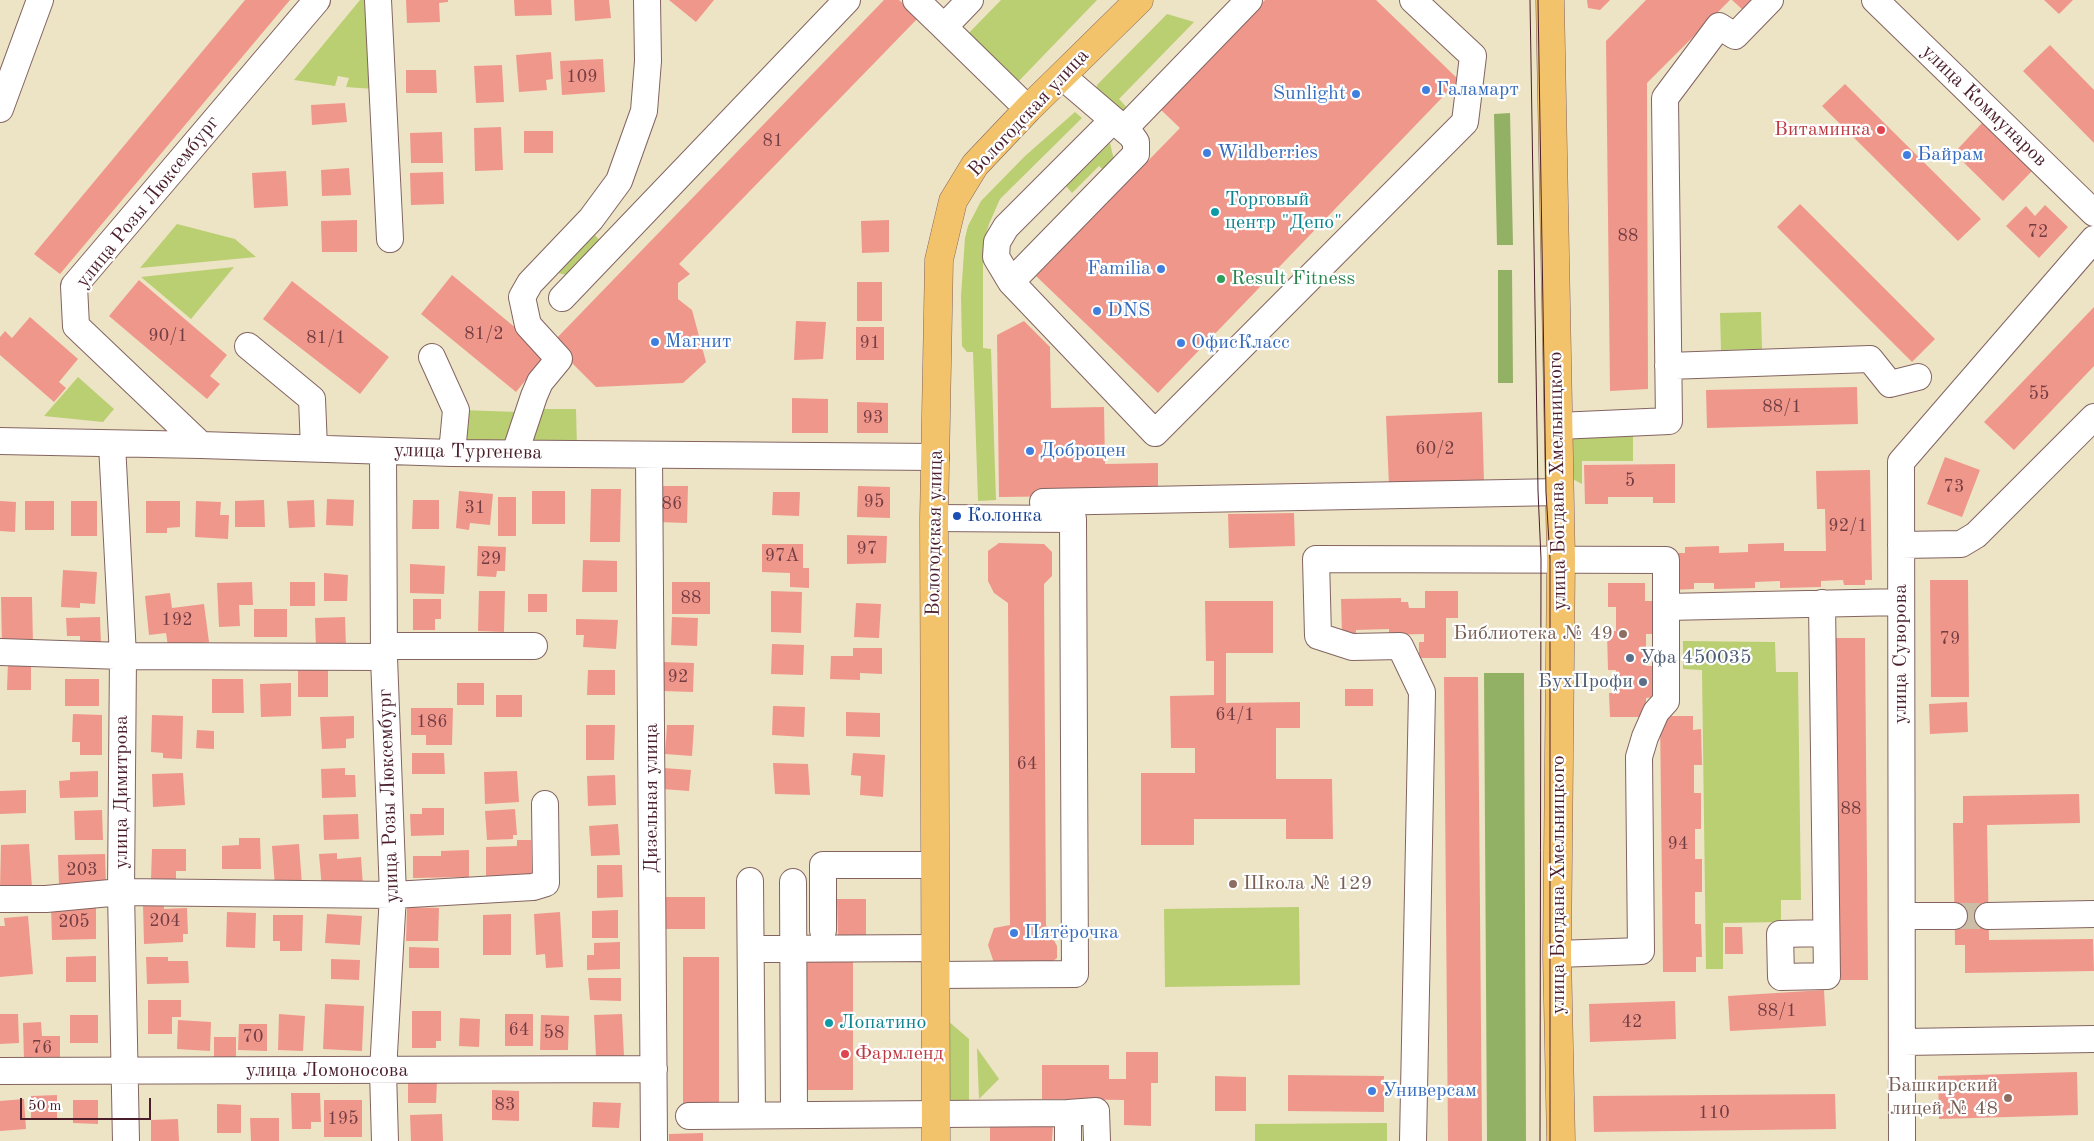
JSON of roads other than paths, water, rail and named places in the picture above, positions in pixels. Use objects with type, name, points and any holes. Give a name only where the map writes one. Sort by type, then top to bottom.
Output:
[{"type":"main road","name":"Вологодская улица","points":[[936,1141],[934,511],[939,260],[953,201],[975,165],[1028,109],[1139,0]]},
{"type":"main road","name":"улица Богдана Хмельницкого","points":[[1550,0],[1561,559],[1557,954],[1561,1141]]},
{"type":"street","points":[[0,109],[40,0]]},
{"type":"street","name":"улица Розы Люксембург","points":[[201,445],[76,326],[74,286],[317,0]]},
{"type":"street","points":[[378,0],[390,239]]},
{"type":"street","points":[[515,453],[540,382],[558,359],[528,325],[522,297],[530,283],[591,219],[619,181],[644,111],[648,61],[646,0]]},
{"type":"street","points":[[562,298],[847,0]]},
{"type":"street","points":[[916,0],[1028,109]]},
{"type":"street","points":[[944,27],[970,0]]},
{"type":"street","points":[[1249,0],[1119,125],[1006,227],[997,242],[996,257],[1011,282],[1155,433],[1465,122],[1473,56],[1413,0]]},
{"type":"street","points":[[1558,426],[1669,421],[1666,98],[1719,26],[1735,36],[1770,0]]},
{"type":"street","name":"улица Коммунаров","points":[[1875,0],[2094,213]]},
{"type":"street","points":[[1011,282],[1136,154],[1136,142],[1062,76]]},
{"type":"street","name":"улица Суворова","points":[[1902,1141],[1901,462],[2094,239]]},
{"type":"street","points":[[248,346],[312,399],[314,448]]},
{"type":"street","points":[[432,357],[456,410],[452,453]]},
{"type":"street","points":[[1668,366],[1870,359],[1890,384],[1918,377]]},
{"type":"street","points":[[1901,545],[1961,544],[1976,535],[2094,417]]},
{"type":"street","name":"улица Тургенева","points":[[0,441],[314,448],[383,452],[936,457]]},
{"type":"street","name":"улица Димитрова","points":[[112,444],[123,656],[122,892],[126,1141]]},
{"type":"street","name":"улица Розы Люксембург","points":[[383,452],[384,652],[394,895],[383,1070],[385,1141]]},
{"type":"street","name":"Дизельная улица","points":[[649,455],[654,1141]]},
{"type":"street","points":[[934,511],[1538,491],[1560,492]]},
{"type":"street","points":[[934,511],[1073,519],[1075,955],[1075,974],[935,975]]},
{"type":"street","points":[[1413,1141],[1422,692],[1400,646],[1352,647],[1318,636],[1316,559],[1666,560],[1666,701],[1656,712],[1644,737],[1639,757],[1641,951],[1557,954]]},
{"type":"street","points":[[1666,606],[1901,602]]},
{"type":"street","points":[[1822,603],[1826,933]]},
{"type":"street","points":[[0,652],[123,656],[384,652],[534,646]]},
{"type":"street","points":[[0,899],[46,899],[122,892],[394,895],[533,887],[546,883],[545,804]]},
{"type":"street","points":[[823,930],[823,865],[935,865]]},
{"type":"street","points":[[750,881],[752,1115]]},
{"type":"street","points":[[793,882],[794,1115]]},
{"type":"street","points":[[1988,916],[2094,914]]},
{"type":"street","points":[[1902,916],[1954,916]]},
{"type":"street","points":[[752,949],[935,948]]},
{"type":"street","points":[[1903,1042],[2094,1039]]},
{"type":"street","name":"улица Ломоносова","points":[[0,1071],[654,1069]]},
{"type":"street","points":[[689,1116],[1096,1111],[1097,1141]]},
{"type":"street","points":[[1068,1112],[1068,1141]]},
{"type":"tunnel","points":[[1954,916],[1988,916]]},
{"type":"tram line","points":[[1530,0],[1538,491],[1541,559],[1540,1141]]},
{"type":"tram line","points":[[1538,0],[1546,492],[1550,559],[1550,1141]]},
{"type":"place","name":"Галамарт","points":[[1426,90]]},
{"type":"place","name":"Sunlight","points":[[1356,94]]},
{"type":"place","name":"Витаминка","points":[[1881,130]]},
{"type":"place","name":"Wildberries","points":[[1207,153]]},
{"type":"place","name":"Байрам","points":[[1907,155]]},
{"type":"place","name":"Торговый центр \"Депо\"","points":[[1215,212]]},
{"type":"place","name":"Familia","points":[[1161,269]]},
{"type":"place","name":"Result Fitness","points":[[1221,279]]},
{"type":"place","name":"DNS","points":[[1097,311]]},
{"type":"place","name":"Магнит","points":[[655,342]]},
{"type":"place","name":"ОфисКласс","points":[[1181,343]]},
{"type":"place","name":"Доброцен","points":[[1030,451]]},
{"type":"place","name":"Колонка","points":[[957,516]]},
{"type":"place","name":"Библиотека № 49","points":[[1623,634]]},
{"type":"place","name":"Уфа 450035","points":[[1630,658]]},
{"type":"place","name":"БухПрофи","points":[[1643,682]]},
{"type":"place","name":"Школа № 129","points":[[1233,884]]},
{"type":"place","name":"Пятёрочка","points":[[1014,933]]},
{"type":"place","name":"Лопатино","points":[[829,1023]]},
{"type":"place","name":"Фармленд","points":[[845,1054]]},
{"type":"place","name":"Универсам","points":[[1372,1091]]},
{"type":"place","name":"Башкирский лицей № 48","points":[[2008,1098]]}]
